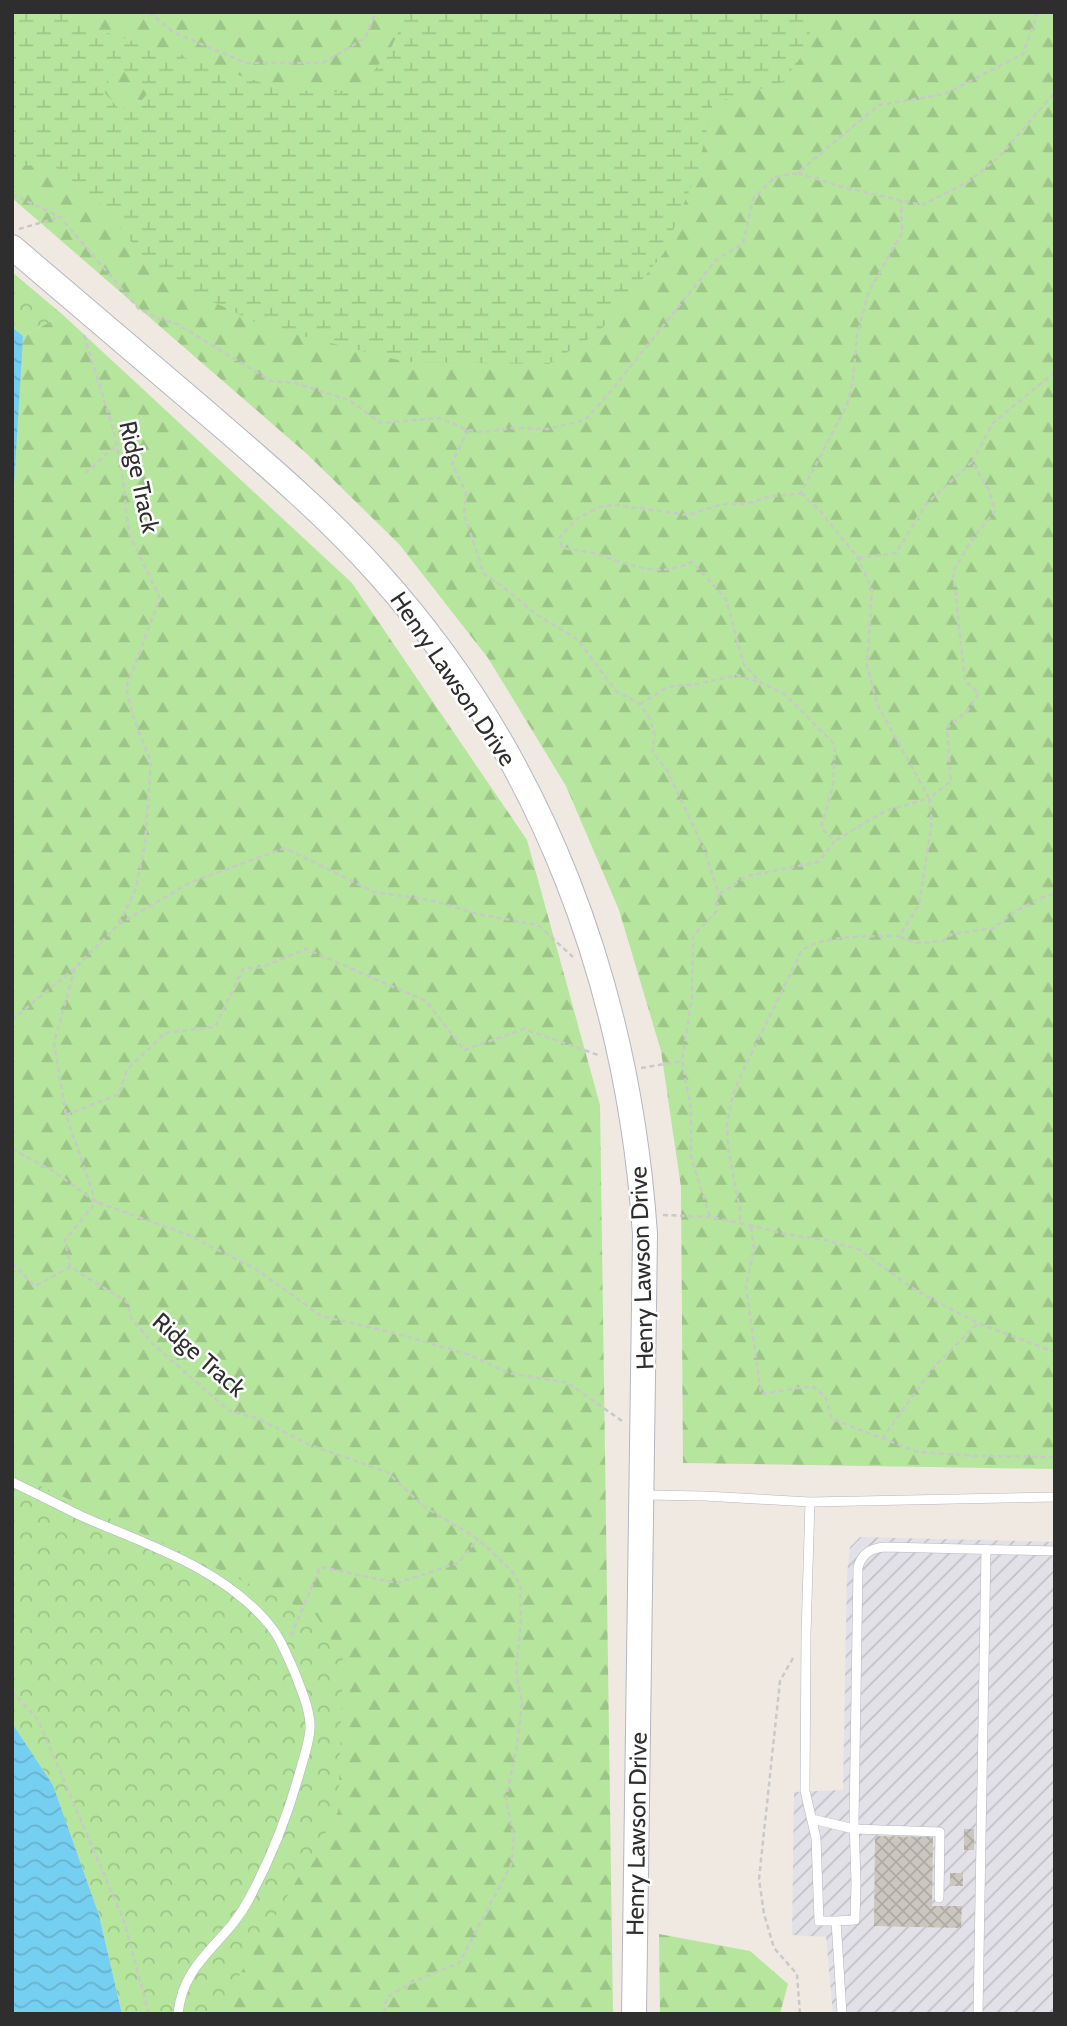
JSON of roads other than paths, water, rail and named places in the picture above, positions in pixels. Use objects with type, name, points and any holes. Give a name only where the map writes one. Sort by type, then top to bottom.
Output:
[{"type":"main road","name":"Henry Lawson Drive","points":[[12,247],[263,462],[332,525],[394,591],[446,660],[503,747],[556,851],[592,944],[615,1065],[639,1159],[644,1213],[646,1315],[634,2014]]},
{"type":"lane","points":[[12,1482],[80,1515],[145,1541],[199,1569],[252,1607],[268,1623],[285,1651],[301,1690],[310,1727],[299,1776],[272,1852],[248,1901],[230,1928],[188,1975],[181,1992],[178,2014]]},
{"type":"lane","points":[[643,1495],[810,1502],[1055,1497]]},
{"type":"lane","points":[[810,1502],[805,1791],[817,1838],[819,1921],[855,1920],[859,1563],[867,1552],[885,1546],[1055,1551]]},
{"type":"lane","points":[[978,2014],[986,1549]]},
{"type":"lane","points":[[812,1819],[854,1829],[940,1832],[939,1898]]},
{"type":"lane","points":[[836,1921],[842,2014]]},
{"type":"water","points":[[12,327],[23,336],[12,490]]},
{"type":"water","points":[[12,1723],[53,1785],[99,1915],[122,2014],[12,2014]]}]
